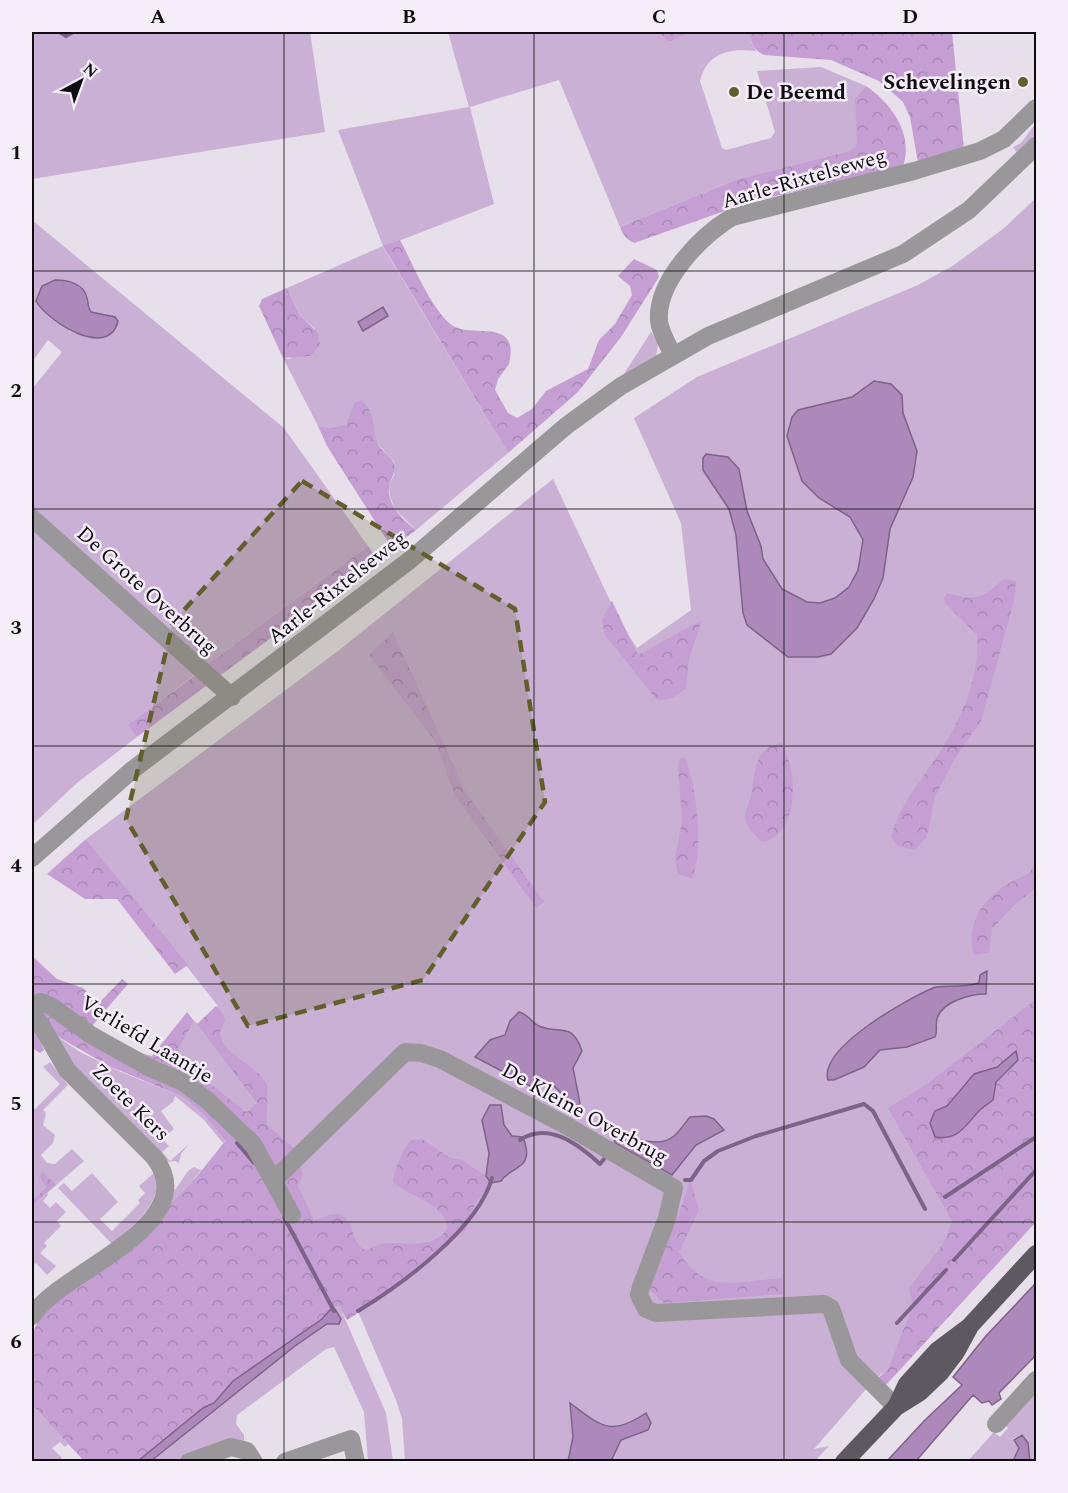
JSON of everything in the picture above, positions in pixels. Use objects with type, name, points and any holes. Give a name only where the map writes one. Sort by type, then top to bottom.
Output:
[{"type":"main road","points":[[844,1461],[896,1407],[920,1392],[940,1373],[956,1352],[969,1327],[1036,1254]]},
{"type":"street","name":"Aarle-Rixtelseweg","points":[[673,356],[659,322],[661,301],[687,256],[712,230],[732,217],[914,171],[980,151],[1004,139],[1036,108]]},
{"type":"street","name":"Aarle-Rixtelseweg","points":[[32,858],[131,771],[232,697],[410,560],[566,426],[621,386],[708,336],[903,254],[969,210],[1036,147]]},
{"type":"street","name":"De Grote Overbrug","points":[[32,518],[232,697]]},
{"type":"street","name":"Verliefd Laantje","points":[[32,1004],[41,1002],[51,1006],[91,1035],[150,1068],[183,1082],[208,1101],[253,1144],[292,1215]]},
{"type":"street","name":"Zoete Kers","points":[[32,1013],[67,1070],[154,1157],[161,1168],[165,1184],[158,1208],[137,1233],[112,1255],[55,1290],[32,1316]]},
{"type":"street","name":"De Kleine Overbrug","points":[[274,1180],[405,1052],[421,1053],[440,1059],[567,1126],[674,1188],[667,1218],[639,1295],[646,1309],[656,1313],[824,1304],[831,1308],[849,1360],[896,1407]]},
{"type":"street","points":[[996,1424],[1036,1380]]},
{"type":"street","points":[[285,1461],[351,1439],[356,1461]]},
{"type":"street","points":[[189,1461],[231,1447],[247,1450],[254,1461]]},
{"type":"highlighted area","points":[[302,481],[515,609],[545,802],[423,980],[248,1026],[126,819],[173,622]]},
{"type":"shaded area","points":[[32,32],[310,32],[325,132],[32,179]]},
{"type":"shaded area","points":[[448,32],[657,32],[669,42],[693,32],[749,32],[756,51],[738,50],[721,54],[708,64],[700,81],[722,148],[726,150],[771,138],[775,132],[757,71],[821,67],[866,86],[856,107],[857,146],[849,151],[738,179],[620,227],[559,80],[470,107],[494,204],[383,247],[508,453],[416,530],[395,509],[389,486],[394,475],[394,462],[377,443],[360,400],[356,402],[346,424],[329,428],[318,426],[283,358],[290,359],[315,329],[299,314],[287,288],[383,246],[338,130],[469,107]]},
{"type":"shaded area","points":[[1036,123],[1036,138],[1020,157],[1013,147],[1021,143]]},
{"type":"shaded area","points":[[1036,198],[1036,1003],[959,1229],[888,1369],[875,1379],[814,1449],[829,1446],[815,1461],[405,1461],[402,1419],[396,1400],[356,1307],[247,1112],[175,1056],[194,1021],[198,1024],[218,1006],[86,839],[338,651],[553,479],[620,622],[637,648],[691,610],[681,523],[634,418],[697,377],[918,285],[954,265],[1003,229]]},
{"type":"shaded area","points":[[32,220],[284,428],[368,546],[208,664],[32,511],[32,389],[62,352],[48,340],[32,362]],"holes":[[[55,280],[69,281],[87,295],[91,312],[99,315],[106,313],[70,332]]]},
{"type":"shaded area","points":[[55,280],[79,286],[85,293],[91,312],[115,317],[118,321],[112,332],[103,337],[78,334],[65,327],[43,309],[36,301],[42,286]]},
{"type":"shaded area","points":[[383,307],[388,316],[363,331],[358,322]]},
{"type":"shaded area","points":[[651,332],[658,344],[656,358],[620,380]]},
{"type":"shaded area","points":[[874,381],[891,384],[902,395],[903,413],[917,451],[913,477],[890,529],[883,578],[857,628],[831,654],[818,657],[788,657],[747,625],[743,613],[736,535],[729,509],[703,470],[703,458],[706,454],[728,457],[739,469],[747,511],[761,546],[763,559],[782,589],[807,602],[820,603],[835,598],[849,587],[858,570],[863,540],[850,517],[819,498],[802,481],[787,436],[792,417],[798,410],[852,397]]},
{"type":"shaded area","points":[[32,527],[197,673],[129,725],[137,737],[77,783],[32,825]]},
{"type":"shaded area","points":[[987,971],[986,994],[965,997],[945,1008],[937,1019],[935,1037],[907,1047],[880,1050],[864,1067],[834,1080],[828,1080],[829,1067],[837,1054],[850,1039],[868,1026],[905,1002],[933,988],[979,983],[980,975]]},
{"type":"shaded area","points":[[519,1012],[525,1014],[539,1026],[570,1032],[578,1042],[582,1051],[573,1068],[580,1103],[576,1109],[571,1109],[565,1097],[550,1082],[543,1081],[534,1088],[475,1057],[490,1040],[505,1035],[510,1021]]},
{"type":"shaded area","points":[[55,1035],[80,1052],[121,1072],[183,1097],[204,1115],[225,1141],[223,1143],[204,1120],[175,1096],[173,1102],[161,1111],[174,1129],[162,1139],[169,1146],[162,1152],[170,1161],[189,1144],[181,1154],[179,1163],[166,1162],[75,1070]]},
{"type":"shaded area","points":[[1016,1051],[1018,1060],[996,1082],[993,1100],[955,1135],[935,1137],[930,1123],[935,1111],[947,1106],[974,1074],[997,1067]]},
{"type":"shaded area","points":[[50,1062],[68,1085],[43,1110],[46,1113],[43,1125],[55,1135],[53,1143],[41,1155],[47,1163],[55,1164],[72,1149],[84,1161],[47,1193],[43,1201],[50,1208],[56,1202],[66,1212],[57,1221],[61,1226],[44,1243],[47,1246],[40,1253],[56,1266],[47,1275],[36,1263],[32,1267],[32,1112],[60,1084],[43,1067]]},
{"type":"shaded area","points":[[490,1105],[501,1105],[504,1125],[512,1136],[523,1137],[526,1148],[526,1156],[521,1166],[501,1181],[491,1183],[486,1176],[489,1153],[482,1120]]},
{"type":"shaded area","points":[[706,1116],[714,1119],[724,1130],[696,1145],[672,1175],[615,1143],[612,1131],[643,1141],[660,1142],[674,1136],[690,1117]]},
{"type":"shaded area","points":[[194,1167],[201,1170],[177,1200],[169,1204],[171,1193]]},
{"type":"shaded area","points":[[92,1173],[118,1202],[100,1219],[112,1231],[140,1203],[138,1200],[145,1193],[139,1186],[154,1173],[156,1184],[151,1204],[136,1222],[112,1244],[58,1188],[64,1183],[72,1191]]},
{"type":"shaded area","points":[[1036,1283],[1036,1355],[999,1393],[1001,1399],[992,1405],[989,1401],[982,1403],[973,1395],[916,1461],[887,1461],[962,1385],[953,1377],[985,1337]]},
{"type":"shaded area","points":[[339,1305],[386,1413],[393,1461],[368,1461],[364,1412],[334,1347],[326,1349],[237,1415],[236,1424],[244,1435],[244,1441],[191,1455],[178,1461],[151,1462],[295,1346],[327,1324],[337,1324],[341,1319],[335,1309]]},
{"type":"shaded area","points":[[335,1309],[341,1319],[339,1324],[327,1324],[295,1346],[151,1461],[138,1461],[203,1408],[214,1403],[233,1381],[322,1319],[330,1310]]},
{"type":"shaded area","points":[[1036,1387],[1036,1461],[1030,1461],[1029,1448],[1022,1434],[1012,1439],[1019,1448],[1013,1461],[967,1462],[994,1432],[1000,1437],[1008,1428],[1003,1423]]},
{"type":"shaded area","points":[[570,1403],[590,1418],[606,1426],[623,1425],[646,1413],[651,1423],[648,1430],[621,1440],[611,1461],[568,1461],[573,1437]]},
{"type":"shaded area","points":[[32,1405],[68,1444],[65,1447],[60,1442],[52,1448],[62,1458],[58,1461],[42,1459],[32,1462]]},
{"type":"shaded area","points":[[1022,1435],[1028,1443],[1030,1461],[1013,1461],[1019,1448],[1014,1440]]},
{"type":"green space","points":[[657,32],[693,32],[669,42]]},
{"type":"green space","points":[[749,32],[952,32],[964,149],[918,163],[910,117],[903,102],[879,81],[831,60],[764,55],[754,46]]},
{"type":"green space","points":[[866,86],[884,101],[898,120],[905,142],[906,154],[903,166],[750,202],[634,243],[624,235],[620,227],[738,179],[849,151],[856,146],[857,141],[855,99]]},
{"type":"green space","points":[[400,240],[432,300],[447,321],[464,330],[494,332],[508,340],[511,350],[509,364],[498,379],[495,390],[508,413],[517,418],[532,409],[546,391],[588,369],[599,340],[615,324],[632,295],[630,286],[618,276],[634,259],[657,270],[659,277],[621,337],[578,392],[508,453],[383,246]]},
{"type":"green space","points":[[287,288],[299,314],[318,333],[320,344],[311,356],[283,358],[259,306],[262,299]]},
{"type":"green space","points":[[360,400],[369,409],[379,445],[394,464],[389,490],[392,503],[405,521],[416,530],[392,548],[327,446],[318,426],[329,428],[346,424],[355,402]]},
{"type":"green space","points":[[368,546],[377,559],[221,675],[208,664]]},
{"type":"green space","points":[[1004,579],[1016,581],[1014,601],[981,721],[954,760],[935,797],[927,837],[915,850],[897,846],[891,837],[894,826],[909,797],[952,732],[966,701],[975,669],[977,635],[945,603],[944,598],[947,593],[972,598],[984,594]]},
{"type":"green space","points":[[612,601],[638,655],[702,620],[689,659],[686,688],[676,696],[669,699],[656,699],[605,635],[602,620]]},
{"type":"green space","points":[[393,632],[465,791],[544,902],[536,908],[455,795],[435,741],[369,655]]},
{"type":"green space","points":[[198,673],[210,683],[137,737],[128,725]]},
{"type":"green space","points":[[781,743],[787,754],[793,783],[790,814],[784,827],[775,837],[762,842],[748,826],[745,813],[757,762],[765,750]]},
{"type":"green space","points":[[685,757],[693,785],[698,818],[698,851],[692,879],[678,874],[675,858],[682,821],[678,767],[679,759]]},
{"type":"green space","points":[[86,839],[188,965],[175,974],[117,899],[85,899],[47,874]]},
{"type":"green space","points":[[1036,857],[1036,888],[1014,905],[992,929],[989,953],[974,955],[972,932],[979,912],[1001,888],[1030,872]]},
{"type":"green space","points":[[32,956],[57,979],[83,988],[98,1004],[122,979],[128,984],[91,1027],[144,1054],[152,1056],[187,1012],[194,1021],[175,1056],[247,1112],[257,1103],[197,1024],[216,1006],[224,1015],[225,1020],[220,1032],[222,1040],[233,1054],[255,1070],[266,1083],[268,1091],[267,1125],[294,1148],[303,1174],[298,1186],[314,1220],[334,1214],[343,1216],[360,1246],[365,1250],[385,1243],[428,1242],[442,1235],[447,1229],[441,1213],[426,1201],[393,1182],[399,1160],[411,1140],[422,1139],[449,1157],[462,1160],[486,1176],[491,1183],[475,1204],[466,1230],[347,1320],[339,1306],[330,1310],[322,1319],[233,1381],[214,1403],[203,1408],[138,1461],[84,1461],[32,1405],[32,1336],[38,1320],[49,1305],[132,1249],[225,1141],[204,1115],[183,1097],[109,1066],[55,1035],[32,1004]]},
{"type":"green space","points":[[1036,999],[1036,1222],[885,1386],[876,1380],[888,1369],[913,1306],[909,1288],[943,1244],[952,1221],[888,1108],[927,1084]],"holes":[[[1002,1062],[1009,1070],[996,1083],[993,1100],[980,1109],[960,1133],[935,1111],[947,1106],[964,1083]]]},
{"type":"green space","points":[[32,1021],[44,1050],[40,1053],[32,1048]]},
{"type":"green space","points":[[43,1172],[56,1185],[32,1205],[32,1201],[47,1187],[39,1177]]},
{"type":"green space","points":[[690,1179],[699,1210],[679,1252],[689,1266],[700,1275],[724,1283],[782,1278],[783,1294],[664,1303],[649,1289]]},
{"type":"waterway","points":[[60,32],[66,36],[73,32]]},
{"type":"waterway","points":[[685,1180],[691,1180],[704,1161],[718,1151],[756,1136],[864,1104],[873,1111],[925,1209]]},
{"type":"waterway","points":[[520,1140],[541,1133],[552,1134],[582,1149],[600,1164],[604,1159]]},
{"type":"waterway","points":[[945,1197],[1036,1137]]},
{"type":"waterway","points":[[237,1143],[254,1163]]},
{"type":"waterway","points":[[954,1260],[1036,1170]]},
{"type":"waterway","points":[[358,1311],[416,1271],[455,1236],[484,1197],[492,1178]]},
{"type":"waterway","points":[[284,1217],[334,1311]]},
{"type":"waterway","points":[[897,1323],[946,1270]]},
{"type":"place","name":"Schevelingen","points":[[1023,82]]},
{"type":"place","name":"De Beemd","points":[[734,92]]}]
